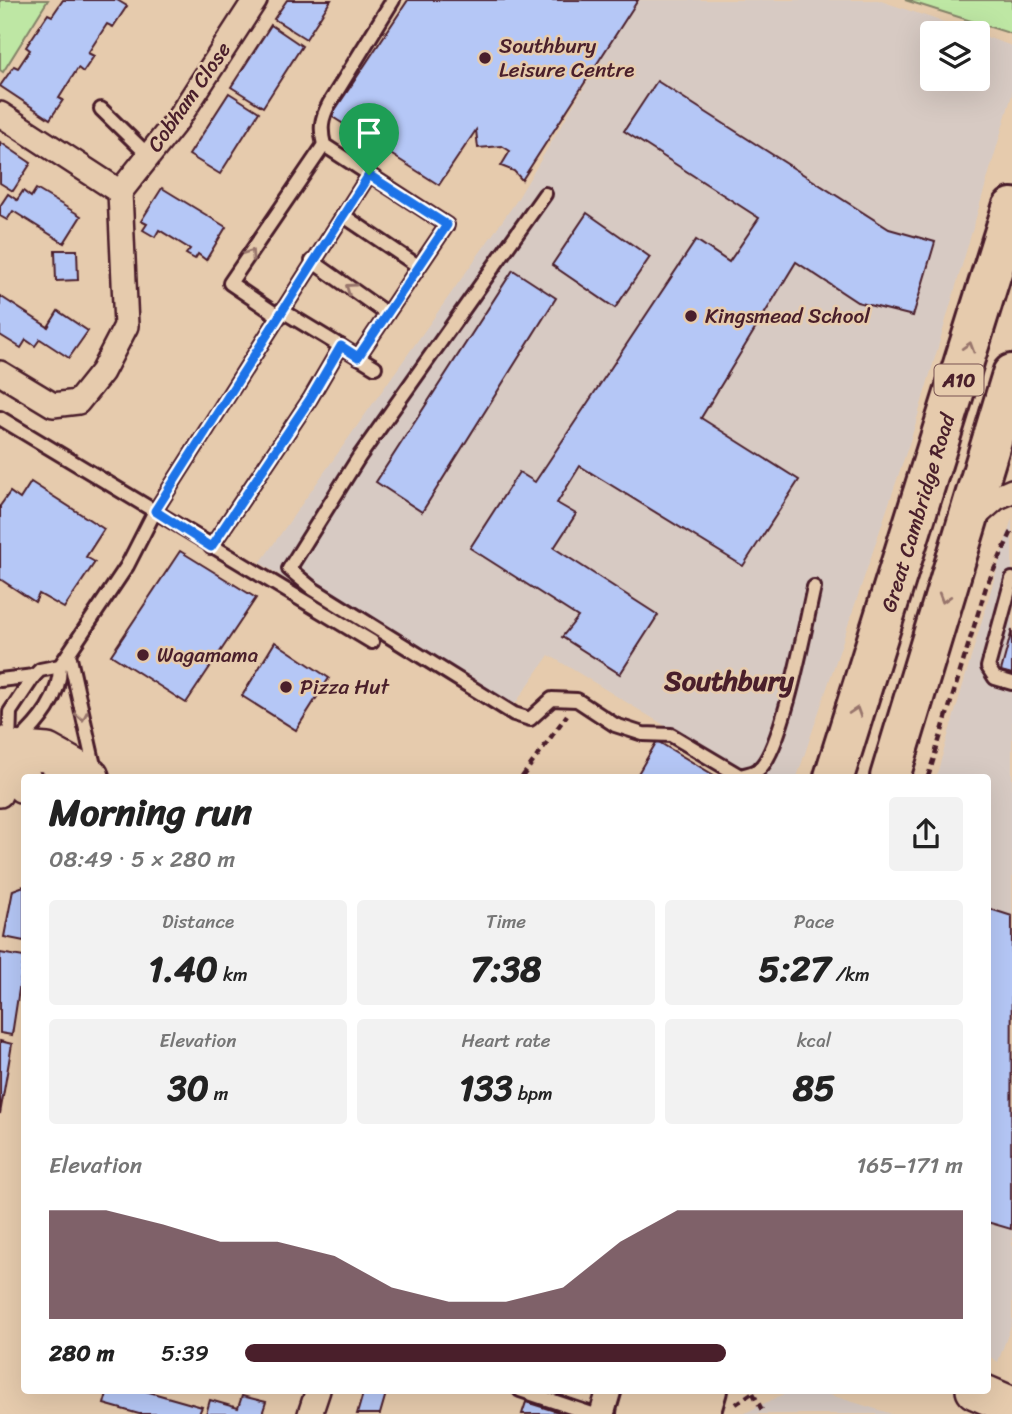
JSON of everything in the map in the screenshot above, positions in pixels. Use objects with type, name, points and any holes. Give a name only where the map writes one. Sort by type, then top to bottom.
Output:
[{"type":"highway","name":"Great Cambridge Road","points":[[835,774],[1012,208]]},
{"type":"highway","name":"A10","points":[[891,774],[1011,389]]},
{"type":"highway","points":[[637,1414],[641,1394]]},
{"type":"main road","points":[[4,748],[47,753],[85,774]]},
{"type":"main road","points":[[4,748],[21,779]]},
{"type":"main road","points":[[664,1414],[670,1394]]},
{"type":"main road","points":[[984,1394],[1012,1406]]},
{"type":"street","name":"Cobham Close","points":[[120,192],[178,119],[255,0]]},
{"type":"street","points":[[0,114],[120,192],[126,327],[102,372],[78,401],[53,405],[0,373]]},
{"type":"street","points":[[964,533],[984,507],[1012,491]]},
{"type":"street","points":[[0,795],[4,748]]},
{"type":"street","points":[[310,1414],[317,1394]]},
{"type":"street","points":[[602,1414],[608,1394]]},
{"type":"lane","points":[[375,367],[230,283],[324,145],[321,119],[393,0]]},
{"type":"lane","points":[[101,109],[149,156]]},
{"type":"lane","points":[[324,145],[447,225],[358,357]]},
{"type":"lane","points":[[4,748],[35,726],[54,698],[60,685],[60,666],[127,566],[155,511],[369,175]]},
{"type":"lane","points":[[545,194],[359,457],[289,569],[313,589],[514,714],[530,719],[552,699],[578,700],[615,725],[643,734],[671,735],[737,774]]},
{"type":"lane","points":[[344,216],[418,266]]},
{"type":"lane","points":[[312,261],[387,314]]},
{"type":"lane","points":[[211,547],[341,346]]},
{"type":"lane","points":[[0,418],[372,642]]},
{"type":"lane","points":[[1012,579],[988,667],[995,678],[1012,683]]},
{"type":"lane","points":[[747,774],[760,769],[772,748],[794,676],[814,587]]},
{"type":"lane","points":[[69,654],[96,774]]},
{"type":"lane","points":[[4,748],[10,712],[34,676],[40,670],[60,666]]},
{"type":"lane","points":[[0,680],[34,676]]},
{"type":"lane","points":[[532,1394],[592,1414]]},
{"type":"path","points":[[929,774],[986,587],[1012,531]]},
{"type":"path","points":[[524,774],[578,700]]},
{"type":"path","points":[[724,1400],[764,1414]]},
{"type":"shaded area","name":"Kingsmead School","points":[[636,0],[878,0],[940,21],[920,21],[920,91],[990,91],[990,38],[1012,46],[1012,95],[914,429],[798,774],[744,774],[549,655],[506,717],[260,563],[515,203]]},
{"type":"shaded area","points":[[1012,518],[1012,1323],[998,1362],[991,1358],[991,774],[937,774]]},
{"type":"shaded area","points":[[784,1394],[827,1394],[892,1414],[743,1414]]},
{"type":"green space","points":[[0,0],[48,0],[3,72],[0,70]]},
{"type":"green space","points":[[905,0],[1012,0],[1012,34],[990,27],[990,21],[971,21]]},
{"type":"building","points":[[63,0],[117,0],[127,6],[113,27],[107,24],[88,53],[94,56],[83,72],[78,68],[59,98],[63,100],[50,119],[0,86],[14,66],[18,68],[30,50],[26,47],[48,14],[52,16]]},
{"type":"building","points":[[287,0],[331,0],[306,39],[274,19]]},
{"type":"building","name":"Southbury Leisure Centre","points":[[408,0],[638,0],[522,180],[514,171],[501,166],[510,151],[502,146],[478,148],[476,130],[439,185],[331,116]]},
{"type":"building","points":[[271,25],[302,46],[263,107],[231,87]]},
{"type":"building","points":[[657,81],[889,229],[935,242],[913,316],[857,302],[796,262],[701,418],[799,480],[743,566],[580,466],[557,503],[576,514],[554,548],[658,615],[620,674],[562,637],[578,617],[470,548],[519,472],[535,482],[696,240],[729,262],[759,218],[624,131]]},
{"type":"building","points":[[229,93],[259,112],[220,174],[189,155]]},
{"type":"building","points":[[0,142],[31,163],[13,191],[0,183]]},
{"type":"building","points":[[162,188],[226,227],[206,260],[198,254],[195,259],[186,254],[190,249],[159,230],[155,237],[143,230],[147,224],[141,221]]},
{"type":"building","points":[[36,189],[81,216],[64,243],[13,211],[7,220],[0,216],[0,206],[8,194],[17,200],[23,191],[31,197]]},
{"type":"building","points":[[587,213],[650,257],[615,308],[552,265]]},
{"type":"building","points":[[55,250],[77,250],[78,280],[56,281]]},
{"type":"building","points":[[513,270],[556,298],[422,512],[376,482]]},
{"type":"building","points":[[0,296],[48,327],[58,311],[88,331],[69,358],[40,339],[35,346],[26,340],[21,348],[0,335]]},
{"type":"building","points":[[31,482],[104,529],[86,557],[95,562],[64,608],[39,594],[35,602],[0,579],[0,506],[10,492],[20,499]]},
{"type":"building","points":[[180,551],[256,598],[186,703],[111,655]]},
{"type":"building","points":[[1012,630],[1012,674],[1001,671]]},
{"type":"building","name":"Pizza Hut","points":[[275,642],[329,678],[296,730],[242,696]]},
{"type":"building","points":[[657,741],[712,774],[638,774]]},
{"type":"building","points":[[21,887],[21,940],[4,937],[13,890]]},
{"type":"building","points":[[991,909],[1012,916],[1011,1229],[991,1223]]},
{"type":"building","points":[[0,953],[21,956],[21,976],[12,1035],[0,1033]]},
{"type":"building","points":[[0,1041],[12,1044],[0,1114]]},
{"type":"building","points":[[107,1394],[156,1394],[202,1407],[199,1414],[139,1414],[104,1404]]},
{"type":"building","points":[[363,1394],[386,1394],[380,1414],[357,1414]]},
{"type":"building","points":[[242,1396],[266,1402],[262,1414],[206,1414],[210,1400],[238,1408]]},
{"type":"building","points":[[526,1402],[558,1412],[522,1414]]},
{"type":"place","name":"Southbury Leisure Centre","points":[[485,58]]},
{"type":"place","name":"Kingsmead School","points":[[691,316]]},
{"type":"place","name":"Wagamama","points":[[143,655]]},
{"type":"place","name":"Pizza Hut","points":[[286,687]]},
{"type":"district","name":"Southbury","points":[[729,680]]},
{"type":"route","points":[[369,175],[447,225],[358,357],[341,346],[310,399],[211,547],[155,511],[369,175]]}]
